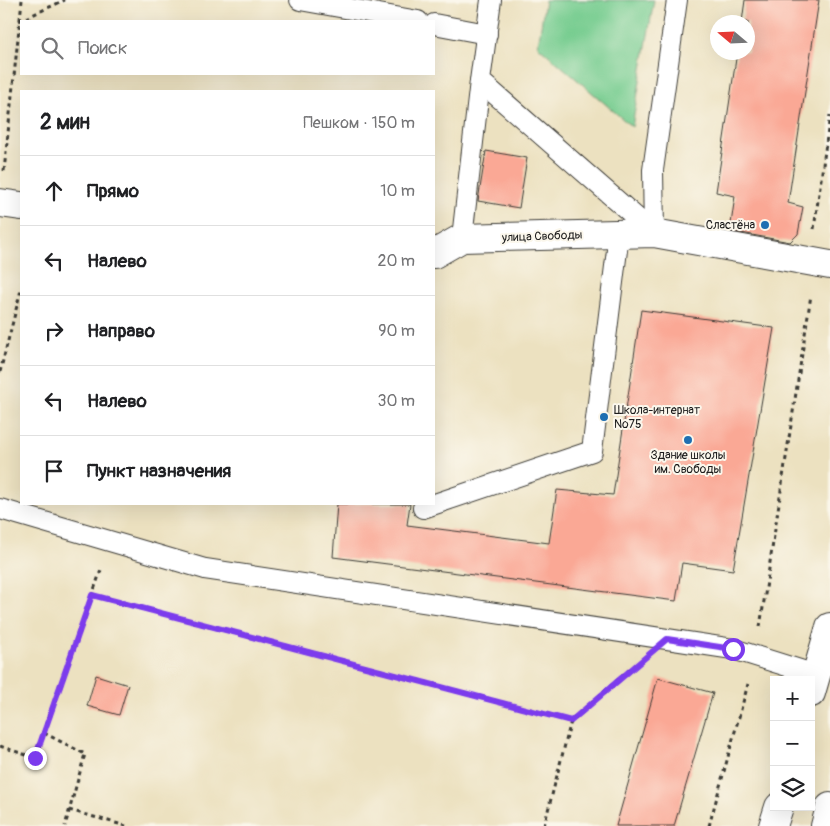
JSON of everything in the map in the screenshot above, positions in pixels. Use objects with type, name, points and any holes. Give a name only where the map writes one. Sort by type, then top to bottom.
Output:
[{"type":"street","points":[[0,203],[20,206]]},
{"type":"street","name":"улица Свободы","points":[[435,253],[462,238],[654,233],[823,264]]},
{"type":"street","points":[[815,680],[830,627]]},
{"type":"street","points":[[825,826],[830,807]]},
{"type":"street","points":[[773,826],[777,811]]},
{"type":"lane","points":[[300,0],[412,20]]},
{"type":"lane","points":[[462,238],[491,0]]},
{"type":"lane","points":[[654,233],[653,170],[677,0]]},
{"type":"lane","points":[[435,24],[487,34]]},
{"type":"lane","points":[[480,81],[654,233]]},
{"type":"lane","points":[[435,504],[592,451],[619,234]]},
{"type":"lane","points":[[423,508],[432,505]]},
{"type":"lane","points":[[0,509],[205,569],[733,649],[755,656],[797,676]]},
{"type":"path","points":[[0,203],[18,21],[22,0]]},
{"type":"path","points":[[20,20],[64,0]]},
{"type":"path","points":[[709,826],[755,656],[823,264],[814,230],[830,115]]},
{"type":"path","points":[[0,372],[20,294]]},
{"type":"path","points":[[0,746],[35,758],[111,541]]},
{"type":"path","points":[[92,595],[571,721]]},
{"type":"path","points":[[544,826],[571,721],[667,639]]},
{"type":"path","points":[[44,733],[85,754],[65,826]]},
{"type":"path","points":[[69,810],[126,826]]},
{"type":"green space","points":[[545,0],[654,0],[632,127],[538,46]]},
{"type":"building","points":[[745,0],[819,0],[788,203],[803,207],[798,234],[790,242],[730,231],[735,196],[716,192],[736,60],[755,60],[755,15],[743,15]]},
{"type":"building","points":[[486,151],[527,158],[519,208],[478,201]]},
{"type":"building","name":"Здание школы им. Свободы","points":[[641,310],[774,328],[733,570],[682,563],[676,601],[333,557],[337,505],[410,505],[407,525],[549,543],[557,490],[613,495]]},
{"type":"building","points":[[96,675],[128,685],[119,715],[87,706]]},
{"type":"building","points":[[658,678],[713,693],[674,826],[616,826]]},
{"type":"place","name":"Сластёна","points":[[765,225]]},
{"type":"place","name":"Школа-интернат №75","points":[[604,417]]},
{"type":"place","name":"Здание школы им. Свободы","points":[[688,440]]},
{"type":"route","points":[[35,758],[92,595],[571,721],[667,639],[733,649]]}]
